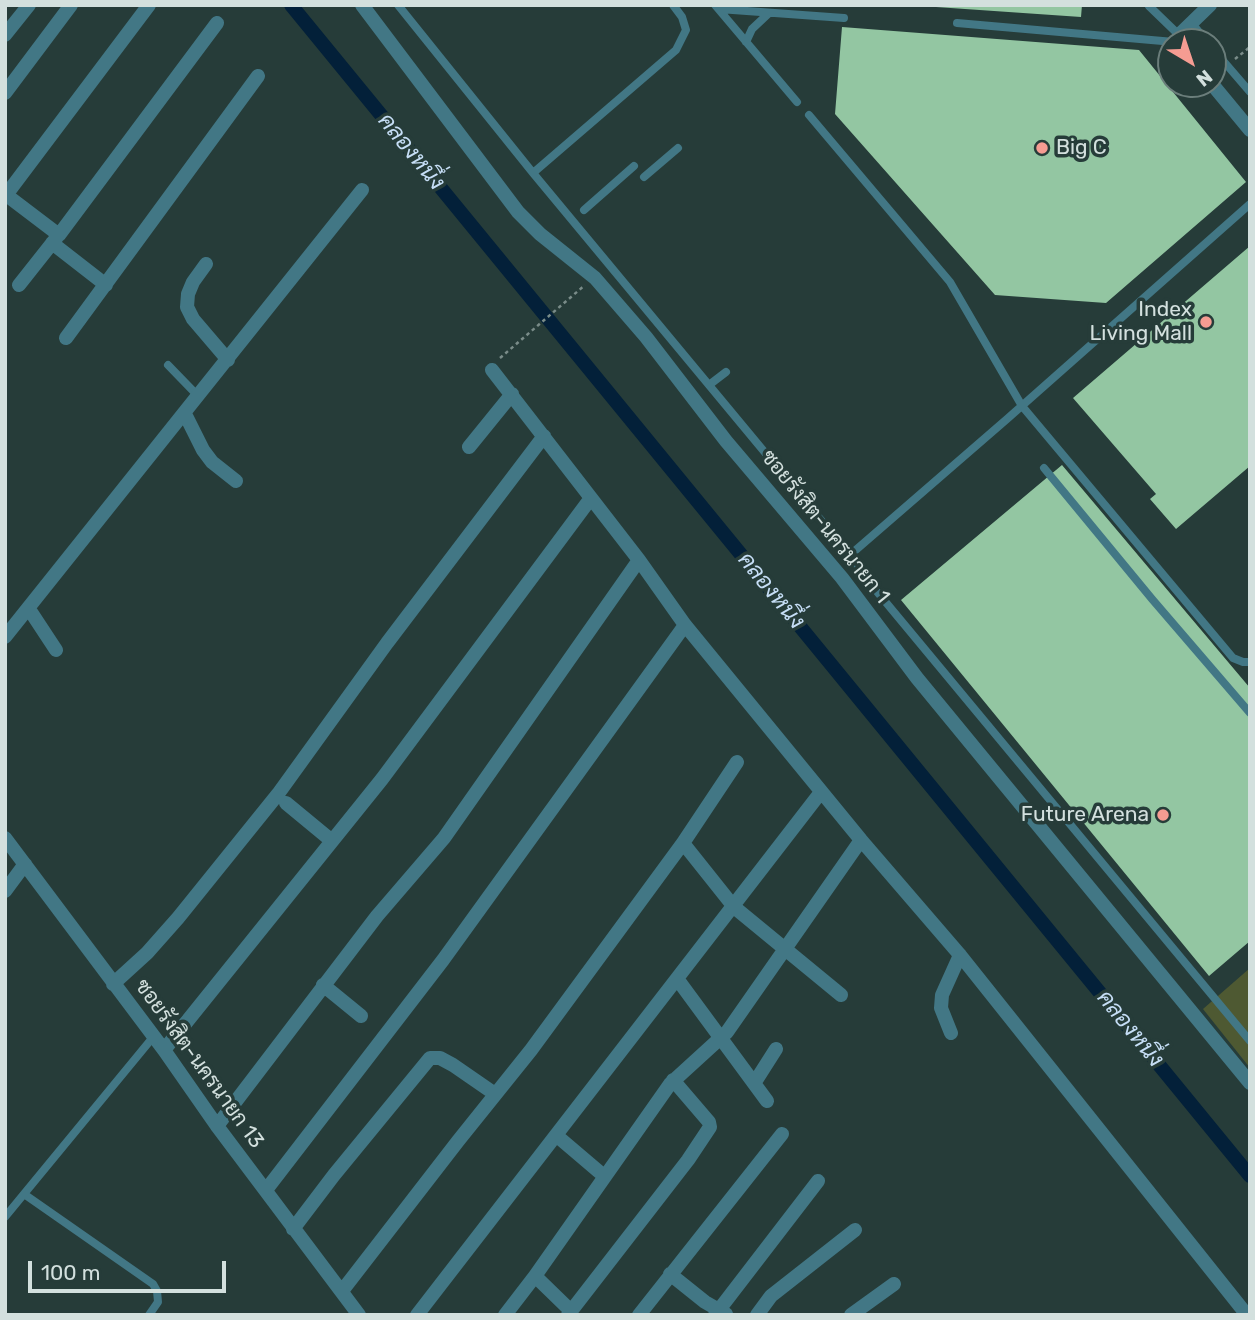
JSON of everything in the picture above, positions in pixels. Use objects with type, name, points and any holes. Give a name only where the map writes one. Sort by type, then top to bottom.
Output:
[{"type":"street","points":[[5,35],[29,5]]},
{"type":"street","points":[[5,93],[71,5]]},
{"type":"street","points":[[106,285],[6,194],[149,5]]},
{"type":"street","name":"ซอยรังสิต-นครนายก 1","points":[[362,5],[518,212],[540,234],[595,278],[646,337],[726,441],[842,579],[917,678],[1250,1083]]},
{"type":"street","points":[[1186,28],[1210,5]]},
{"type":"street","points":[[19,285],[217,23]]},
{"type":"street","points":[[66,338],[258,76]]},
{"type":"street","points":[[1224,98],[1250,130]]},
{"type":"street","points":[[5,637],[362,190]]},
{"type":"street","points":[[206,264],[193,282],[187,307],[193,319],[228,360]]},
{"type":"street","points":[[492,370],[639,559],[685,625],[821,792],[960,955],[1247,1315]]},
{"type":"street","points":[[469,447],[512,394]]},
{"type":"street","points":[[185,414],[212,462],[236,481]]},
{"type":"street","points":[[113,984],[147,953],[178,918],[278,794],[387,643],[544,436]]},
{"type":"street","points":[[164,1050],[382,779],[591,498]]},
{"type":"street","points":[[217,1126],[377,916],[444,838],[639,559]]},
{"type":"street","points":[[29,608],[56,650]]},
{"type":"street","points":[[265,1190],[443,960],[685,625]]},
{"type":"street","points":[[342,1291],[531,1050],[683,843],[737,762]]},
{"type":"street","points":[[417,1315],[821,792]]},
{"type":"street","points":[[286,803],[332,841]]},
{"type":"street","name":"ซอยรังสิต-นครนายก 13","points":[[5,838],[359,1315]]},
{"type":"street","points":[[505,1315],[673,1080],[720,1040],[861,840]]},
{"type":"street","points":[[683,843],[734,907],[841,995]]},
{"type":"street","points":[[5,891],[25,864]]},
{"type":"street","points":[[951,1033],[941,1008],[942,995],[960,955]]},
{"type":"street","points":[[678,980],[767,1101]]},
{"type":"street","points":[[323,985],[361,1016]]},
{"type":"street","points":[[755,1082],[776,1049]]},
{"type":"street","points":[[293,1229],[430,1058],[440,1058],[453,1065],[495,1094]]},
{"type":"street","points":[[535,1276],[569,1313],[688,1160],[710,1127],[709,1122],[673,1080]]},
{"type":"street","points":[[639,1315],[782,1134]]},
{"type":"street","points":[[557,1136],[604,1176]]},
{"type":"street","points":[[670,1274],[720,1313],[818,1181]]},
{"type":"street","points":[[757,1315],[771,1296],[855,1230]]},
{"type":"street","points":[[851,1315],[894,1284]]},
{"type":"lane","points":[[398,5],[533,173],[850,555],[869,582],[1250,1041]]},
{"type":"lane","points":[[533,173],[676,50],[686,30],[682,17],[673,5]]},
{"type":"lane","points":[[1149,6],[1167,28]]},
{"type":"lane","points":[[717,7],[844,18]]},
{"type":"lane","points":[[717,7],[797,102]]},
{"type":"lane","points":[[746,42],[752,29],[769,13]]},
{"type":"lane","points":[[1191,22],[1196,28]]},
{"type":"lane","points":[[957,23],[1157,38]]},
{"type":"lane","points":[[1227,66],[1250,93]]},
{"type":"lane","points":[[809,116],[950,282],[1022,406],[1233,658],[1250,662]]},
{"type":"lane","points":[[644,177],[678,148]]},
{"type":"lane","points":[[584,210],[634,166]]},
{"type":"lane","points":[[850,555],[1250,204]]},
{"type":"lane","points":[[168,365],[199,397]]},
{"type":"lane","points":[[709,385],[726,372]]},
{"type":"lane","points":[[1044,468],[1250,713]]},
{"type":"lane","points":[[5,1217],[154,1036]]},
{"type":"lane","points":[[24,1194],[153,1284],[158,1302],[149,1315]]},
{"type":"path","points":[[1227,66],[1250,47]]},
{"type":"path","points":[[501,357],[583,286]]},
{"type":"green space","points":[[1250,968],[1250,1068],[1203,1009]]},
{"type":"building","points":[[936,5],[1082,5],[1081,17]]},
{"type":"building","name":"Big C","points":[[842,27],[1139,50],[1157,72],[1157,98],[1178,98],[1246,182],[1106,303],[995,295],[835,114]]},
{"type":"building","name":"Index Living Mall","points":[[1250,246],[1250,466],[1176,529],[1150,499],[1156,494],[1073,398]]},
{"type":"building","name":"Future Arena","points":[[1062,465],[1250,688],[1250,941],[1209,976],[901,600]]},
{"type":"waterway","name":"คลองหนึ่ง","points":[[291,5],[1250,1176]]},
{"type":"place","name":"Big C","points":[[1042,148]]},
{"type":"place","name":"Index Living Mall","points":[[1206,322]]},
{"type":"place","name":"Future Arena","points":[[1163,815]]}]
